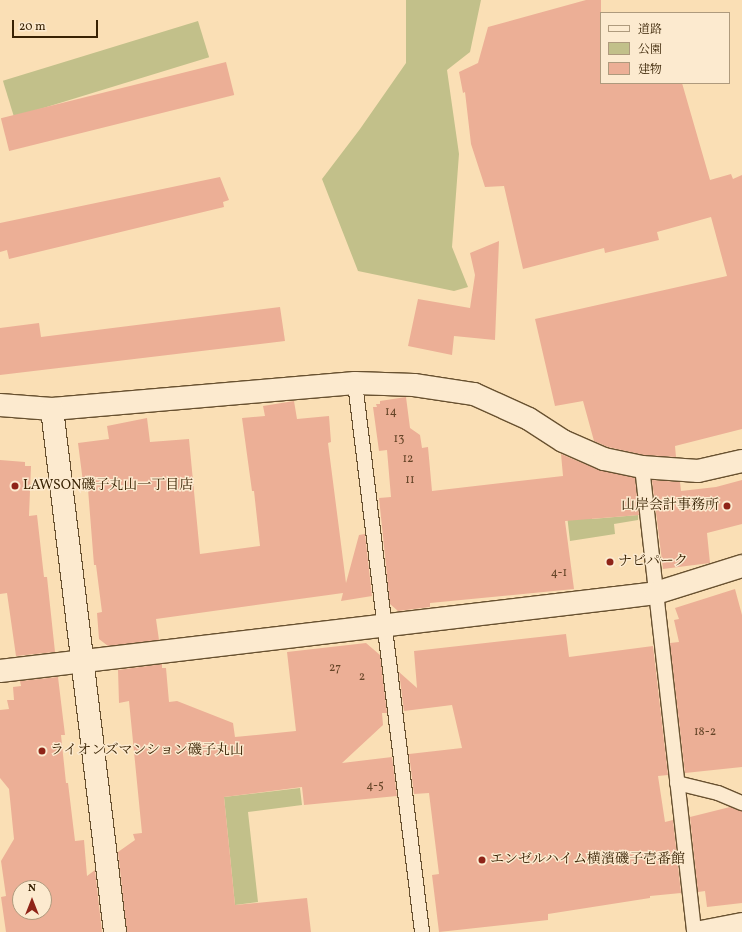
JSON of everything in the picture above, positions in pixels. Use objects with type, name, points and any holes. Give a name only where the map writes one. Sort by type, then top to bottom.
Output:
[{"type":"street","points":[[0,405],[52,409],[355,383],[414,385],[474,394],[529,419],[563,441],[604,459],[642,467],[698,471],[742,461]]},
{"type":"street","points":[[52,409],[115,932]]},
{"type":"street","points":[[0,671],[656,593],[742,566]]},
{"type":"street","points":[[701,932],[742,924]]},
{"type":"lane","points":[[355,383],[386,626],[422,932]]},
{"type":"lane","points":[[642,467],[694,932]]},
{"type":"lane","points":[[677,783],[740,800]]},
{"type":"green space","points":[[406,0],[481,0],[470,52],[447,70],[459,154],[452,247],[468,287],[454,291],[358,271],[322,179],[360,129],[406,63]]},
{"type":"green space","points":[[198,21],[209,57],[14,117],[3,81]]},
{"type":"green space","points":[[567,515],[591,515],[592,519],[638,515],[638,520],[614,524],[615,534],[570,541]]},
{"type":"green space","points":[[300,788],[302,805],[248,812],[258,902],[235,905],[224,797]]},
{"type":"building","points":[[586,0],[601,0],[600,84],[682,84],[710,180],[731,174],[733,179],[742,175],[742,429],[675,446],[676,457],[644,455],[608,447],[594,441],[583,401],[555,406],[535,319],[727,276],[711,217],[657,232],[659,240],[605,253],[604,248],[523,269],[504,186],[485,187],[471,144],[465,92],[463,93],[459,72],[478,63],[488,27]]},
{"type":"building","points":[[226,62],[234,95],[9,151],[1,118]]},
{"type":"building","points":[[220,177],[229,200],[223,202],[224,207],[9,259],[7,250],[0,252],[0,223]]},
{"type":"building","points":[[499,241],[495,340],[454,336],[452,355],[408,346],[418,299],[470,308],[475,275],[470,253]]},
{"type":"building","points":[[280,307],[285,341],[0,375],[0,328],[39,323],[41,337]]},
{"type":"building","points":[[406,397],[410,428],[420,435],[422,448],[428,447],[432,491],[563,476],[561,454],[599,470],[635,478],[639,515],[565,521],[574,589],[430,603],[430,607],[398,611],[390,604],[379,498],[391,497],[387,450],[379,451],[373,407],[377,407],[376,404],[380,404],[380,401]]},
{"type":"building","points":[[294,401],[297,419],[329,416],[331,442],[328,443],[346,583],[359,535],[365,534],[372,596],[341,601],[343,593],[156,619],[159,640],[108,646],[99,639],[97,613],[102,612],[96,565],[94,565],[88,489],[84,490],[78,443],[109,439],[107,426],[147,418],[150,442],[189,439],[200,554],[260,546],[254,491],[252,491],[242,418],[265,416],[263,406]]},
{"type":"building","points":[[0,460],[25,462],[25,466],[31,466],[29,516],[37,515],[44,577],[47,577],[55,652],[16,656],[7,593],[0,594]]},
{"type":"building","points":[[652,480],[680,482],[681,491],[716,487],[742,480],[742,524],[707,533],[710,563],[663,569]]},
{"type":"building","points":[[735,589],[742,615],[742,767],[685,773],[670,643],[679,642],[674,620],[679,619],[675,608]]},
{"type":"building","points":[[566,634],[569,657],[653,646],[668,775],[658,776],[665,822],[673,820],[681,893],[650,896],[650,898],[548,914],[548,920],[439,932],[432,875],[439,874],[429,793],[414,794],[409,754],[462,748],[452,705],[404,711],[399,672],[417,688],[414,651]]},
{"type":"building","points":[[366,643],[380,655],[387,713],[382,713],[383,725],[342,763],[392,757],[397,796],[304,805],[302,787],[224,797],[235,905],[307,898],[311,932],[127,932],[118,852],[135,840],[133,834],[142,833],[129,701],[119,703],[118,670],[162,664],[162,668],[166,668],[169,702],[177,701],[233,723],[235,737],[296,731],[287,652]]},
{"type":"building","points":[[58,677],[65,735],[61,735],[66,783],[68,783],[75,841],[84,840],[87,876],[95,870],[102,932],[6,932],[1,897],[6,896],[1,861],[14,839],[9,789],[0,778],[0,710],[9,709],[7,700],[14,700],[13,687],[21,686],[20,681]]},
{"type":"building","points":[[730,807],[742,811],[742,903],[707,907],[705,891],[698,892],[690,817]]},
{"type":"place","name":"LAWSON磯子丸山一丁目店","points":[[15,486]]},
{"type":"place","name":"山岸会計事務所","points":[[727,506]]},
{"type":"place","name":"ナビパーク","points":[[610,562]]},
{"type":"place","name":"ライオンズマンション磯子丸山","points":[[42,751]]},
{"type":"place","name":"エンゼルハイム横濱磯子壱番館","points":[[482,860]]}]
